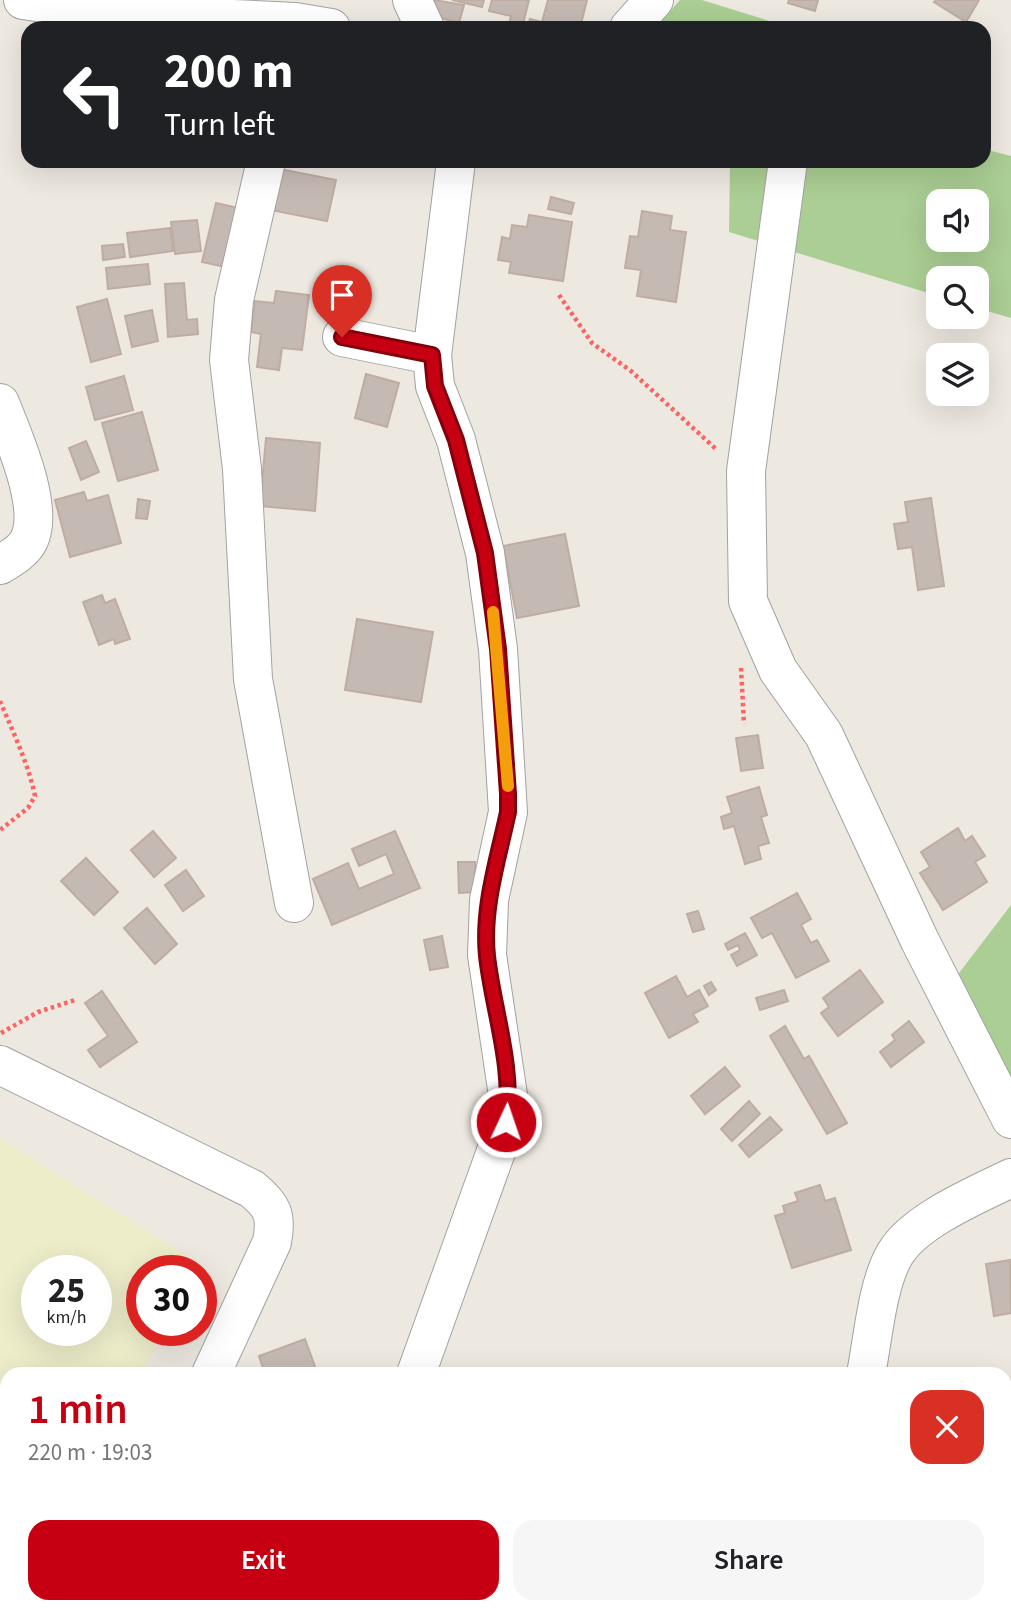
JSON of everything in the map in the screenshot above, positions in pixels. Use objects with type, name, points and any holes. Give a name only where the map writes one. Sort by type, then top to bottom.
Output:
[{"type":"street","points":[[23,0],[109,13],[304,19]]},
{"type":"street","points":[[412,0],[422,21]]},
{"type":"street","points":[[635,21],[654,0]]},
{"type":"street","points":[[264,168],[234,300],[229,360],[242,470],[253,679],[294,903]]},
{"type":"street","points":[[419,1367],[499,1143],[509,1102],[486,954],[489,900],[508,812],[498,649],[483,541],[456,440],[435,386],[432,355],[455,168]]},
{"type":"street","points":[[787,168],[746,471],[748,601],[758,630],[778,670],[824,734],[920,941],[1011,1119]]},
{"type":"street","points":[[342,337],[432,355]]},
{"type":"street","points":[[0,403],[24,469],[34,522],[28,542],[0,565]]},
{"type":"street","points":[[0,1065],[252,1189],[273,1210],[276,1222],[272,1242],[214,1367]]},
{"type":"street","points":[[867,1367],[885,1281],[900,1247],[966,1198],[1011,1178]]},
{"type":"path","points":[[559,295],[592,343],[631,372],[706,442],[746,471]]},
{"type":"path","points":[[0,701],[27,766],[35,796],[28,808],[0,830]]},
{"type":"path","points":[[0,1033],[18,1021],[75,1000]]},
{"type":"green space","points":[[680,0],[702,0],[770,21],[661,21]]},
{"type":"green space","points":[[991,151],[1011,156],[1011,318],[989,312],[989,266],[926,266],[926,292],[729,232],[730,168],[991,168]]},
{"type":"green space","points":[[1011,905],[1011,1099],[953,981]]},
{"type":"green space","points":[[0,1138],[186,1255],[126,1255],[126,1346],[155,1346],[146,1367],[0,1367]]},
{"type":"building","points":[[434,0],[464,5],[460,21],[430,15]]},
{"type":"building","points":[[452,0],[484,0],[482,7]]},
{"type":"building","points":[[492,0],[529,0],[524,21],[510,21],[511,16],[489,11]]},
{"type":"building","points":[[548,0],[587,0],[582,21],[542,21]]},
{"type":"building","points":[[789,0],[818,0],[815,11],[788,3]]},
{"type":"building","points":[[936,0],[979,0],[967,21],[934,2]]},
{"type":"building","points":[[280,169],[336,180],[327,221],[271,210]]},
{"type":"building","points":[[551,197],[574,203],[571,214],[548,209]]},
{"type":"building","points":[[216,203],[243,209],[230,268],[202,262]]},
{"type":"building","points":[[642,211],[672,216],[670,230],[686,232],[676,302],[637,296],[641,270],[625,268],[630,236],[638,237]]},
{"type":"building","points":[[529,215],[572,222],[563,281],[509,273],[511,262],[498,260],[502,237],[510,239],[512,225],[527,227]]},
{"type":"building","points":[[197,220],[201,251],[175,254],[171,222]]},
{"type":"building","points":[[170,228],[173,251],[130,257],[127,233]]},
{"type":"building","points":[[123,244],[125,257],[103,260],[102,246]]},
{"type":"building","points":[[148,264],[150,284],[108,289],[106,268]]},
{"type":"building","points":[[184,283],[187,320],[197,319],[198,334],[168,337],[165,284]]},
{"type":"building","points":[[276,291],[309,295],[302,350],[282,348],[279,370],[257,367],[261,334],[251,332],[255,301],[274,303]]},
{"type":"building","points":[[107,299],[121,354],[91,362],[77,307]]},
{"type":"building","points":[[152,310],[158,341],[132,347],[125,316]]},
{"type":"building","points":[[366,374],[399,383],[387,427],[355,418]]},
{"type":"building","points":[[124,376],[133,410],[95,420],[86,387]]},
{"type":"building","points":[[142,412],[158,470],[118,481],[102,423]]},
{"type":"building","points":[[266,438],[320,443],[315,511],[260,506]]},
{"type":"building","points":[[86,441],[99,472],[81,480],[69,448]]},
{"type":"building","points":[[84,492],[87,501],[108,495],[121,543],[70,557],[55,500]]},
{"type":"building","points":[[931,498],[944,586],[918,590],[912,547],[898,549],[894,524],[908,522],[905,502]]},
{"type":"building","points":[[138,499],[150,501],[147,519],[136,518]]},
{"type":"building","points":[[565,534],[579,606],[517,618],[503,546]]},
{"type":"building","points":[[102,595],[105,603],[115,599],[130,639],[115,644],[114,639],[99,645],[83,602]]},
{"type":"building","points":[[357,619],[433,632],[421,702],[345,690]]},
{"type":"building","points":[[758,735],[763,768],[741,771],[736,738]]},
{"type":"building","points":[[759,787],[767,815],[761,817],[769,843],[758,846],[761,859],[745,864],[734,826],[724,829],[721,817],[732,813],[727,797]]},
{"type":"building","points":[[958,828],[965,841],[972,836],[985,856],[975,862],[987,882],[943,910],[920,873],[930,867],[921,852]]},
{"type":"building","points":[[153,831],[176,858],[154,877],[131,850]]},
{"type":"building","points":[[395,831],[420,888],[332,925],[313,879],[348,863],[359,889],[394,874],[386,854],[359,866],[352,849]]},
{"type":"building","points":[[86,858],[118,892],[94,915],[61,881]]},
{"type":"building","points":[[458,862],[475,862],[475,892],[459,893]]},
{"type":"building","points":[[186,870],[204,896],[183,911],[165,885]]},
{"type":"building","points":[[797,893],[811,919],[801,925],[811,943],[817,940],[829,961],[796,978],[772,933],[762,938],[751,918]]},
{"type":"building","points":[[147,908],[177,944],[155,964],[124,928]]},
{"type":"building","points":[[698,911],[704,929],[693,932],[687,914]]},
{"type":"building","points":[[745,933],[757,955],[737,966],[731,955],[740,950],[738,945],[728,950],[725,944]]},
{"type":"building","points":[[442,936],[448,967],[430,970],[424,940]]},
{"type":"building","points":[[860,970],[883,1002],[838,1036],[821,1013],[829,1007],[823,998]]},
{"type":"building","points":[[676,976],[687,997],[699,990],[708,1006],[693,1014],[698,1022],[669,1038],[645,993]]},
{"type":"building","points":[[711,982],[716,990],[709,995],[704,986]]},
{"type":"building","points":[[784,990],[788,1001],[760,1010],[756,998]]},
{"type":"building","points":[[102,991],[137,1042],[100,1067],[88,1050],[108,1036],[85,1003]]},
{"type":"building","points":[[909,1021],[924,1042],[891,1067],[880,1052],[895,1040],[892,1035]]},
{"type":"building","points":[[785,1026],[804,1059],[809,1056],[847,1123],[827,1134],[770,1036]]},
{"type":"building","points":[[725,1067],[740,1086],[705,1114],[691,1096]]},
{"type":"building","points":[[749,1101],[760,1114],[732,1141],[721,1129]]},
{"type":"building","points":[[770,1117],[782,1130],[749,1157],[739,1145]]},
{"type":"building","points":[[820,1185],[825,1201],[835,1198],[851,1250],[792,1268],[775,1216],[785,1213],[783,1206],[798,1201],[795,1193]]},
{"type":"building","points":[[1010,1260],[1011,1313],[994,1316],[986,1264]]},
{"type":"building","points":[[305,1339],[315,1367],[263,1367],[259,1356]]},
{"type":"slow traffic","points":[[493,612],[508,786]]},
{"type":"route","points":[[342,337],[432,355],[435,386],[456,440],[485,553],[498,649],[508,794],[508,812],[496,862],[486,926],[486,954],[509,1102],[506,1122]]}]
